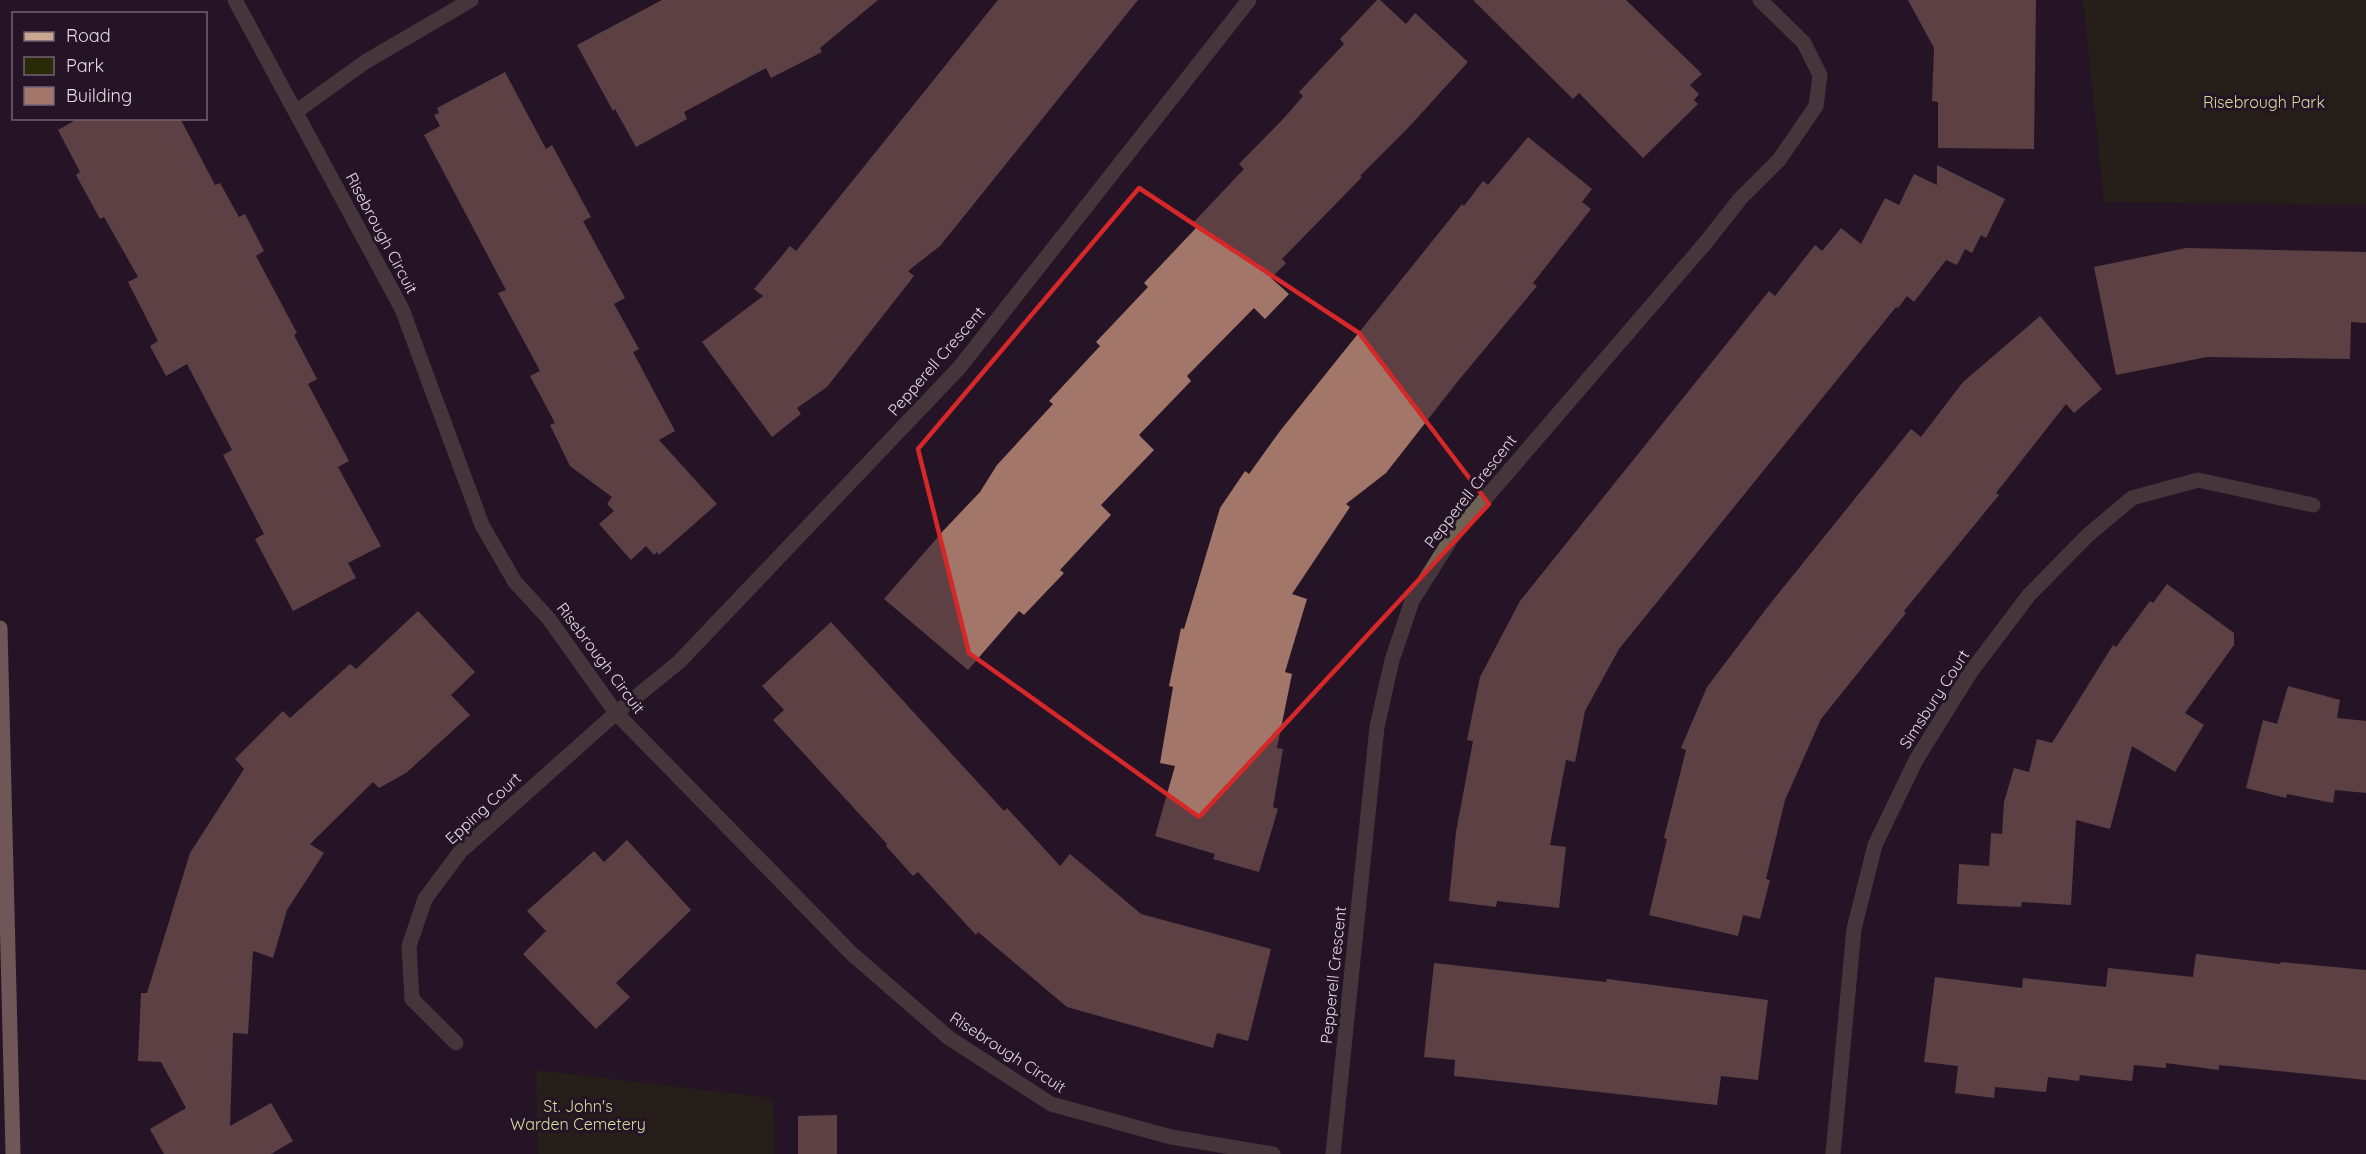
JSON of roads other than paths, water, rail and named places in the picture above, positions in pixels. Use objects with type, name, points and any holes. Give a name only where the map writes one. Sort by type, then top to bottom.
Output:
[{"type":"main road","points":[[0,628],[13,1154]]},
{"type":"street","name":"Risebrough Circuit","points":[[235,0],[402,309],[482,525],[516,582],[549,619],[616,713],[852,954],[949,1038],[1051,1104],[1171,1137],[1273,1154]]},
{"type":"street","points":[[297,111],[365,62],[471,0]]},
{"type":"street","name":"Pepperell Crescent","points":[[616,713],[680,662],[958,368],[1249,0]]},
{"type":"street","name":"Pepperell Crescent","points":[[1333,1154],[1377,727],[1392,660],[1412,601],[1453,536],[1740,199],[1779,160],[1816,106],[1820,75],[1804,43],[1760,0]]},
{"type":"street","name":"Simsbury Court","points":[[1833,1154],[1854,929],[1875,845],[1916,760],[1970,673],[2029,594],[2088,535],[2132,498],[2198,480],[2313,505]]},
{"type":"street","name":"Epping Court","points":[[456,1043],[412,999],[409,946],[425,899],[460,852],[616,713]]},
{"type":"park label","name":"Risebrough Park","points":[[2264,102]]},
{"type":"park label","name":"St. John's Warden Cemetery","points":[[578,1115]]}]
